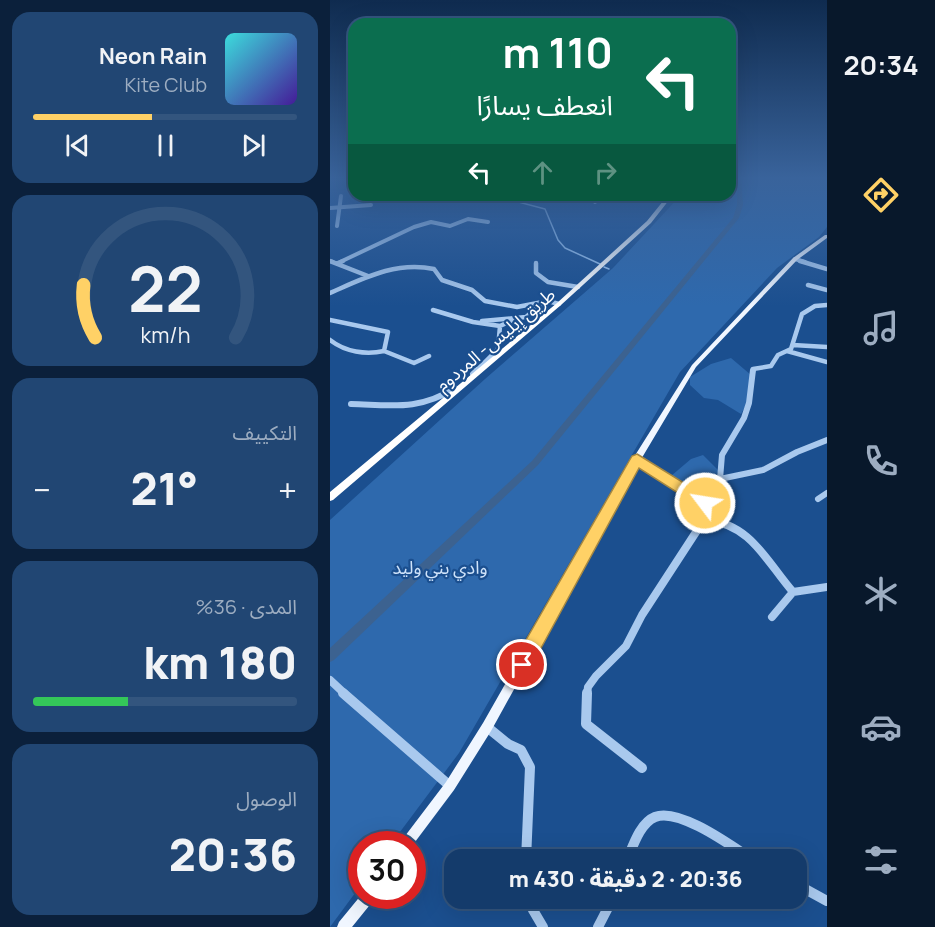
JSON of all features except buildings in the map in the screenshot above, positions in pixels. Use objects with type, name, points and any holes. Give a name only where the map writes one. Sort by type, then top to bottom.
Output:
[{"type":"highway","name":"طريق إيليس- المردوم","points":[[330,497],[559,304],[652,219]]},
{"type":"main road","points":[[416,831],[450,786],[487,727],[637,459],[694,366],[795,259],[827,236]]},
{"type":"main road","points":[[344,927],[358,909]]},
{"type":"street","points":[[336,226],[337,219]]},
{"type":"street","points":[[338,263],[414,227],[430,222],[450,226],[467,219]]},
{"type":"street","points":[[470,219],[488,222]]},
{"type":"street","points":[[795,259],[827,268]]},
{"type":"street","points":[[330,261],[368,276]]},
{"type":"street","points":[[536,263],[536,273],[542,279],[578,287]]},
{"type":"street","points":[[330,293],[368,276],[392,269],[428,268],[434,269],[442,280],[472,290],[485,301],[517,307],[544,302],[559,304]]},
{"type":"street","points":[[808,285],[827,290]]},
{"type":"street","points":[[473,322],[526,317],[544,302]]},
{"type":"street","points":[[793,592],[750,537],[729,526],[706,520],[703,515],[709,492],[720,479],[723,455],[744,420],[753,369],[771,366],[778,355],[788,351],[793,345],[802,314],[815,306],[827,305]]},
{"type":"street","points":[[433,310],[473,322],[500,326],[513,320]]},
{"type":"street","points":[[330,321],[353,322],[387,331],[384,351]]},
{"type":"street","points":[[351,404],[375,404],[396,408],[442,398],[472,376],[498,349],[500,326]]},
{"type":"street","points":[[330,340],[337,346],[374,354],[384,351],[414,363],[429,356]]},
{"type":"street","points":[[793,345],[827,347]]},
{"type":"street","points":[[788,351],[827,362]]},
{"type":"street","points":[[720,479],[762,470],[827,440]]},
{"type":"street","points":[[637,459],[705,503]]},
{"type":"street","points":[[818,500],[827,493]]},
{"type":"street","points":[[642,768],[586,724],[588,687],[626,646],[642,615],[698,529],[710,520]]},
{"type":"street","points":[[772,616],[793,592],[827,587]]},
{"type":"street","points":[[330,680],[373,721],[450,786]]},
{"type":"street","points":[[487,727],[508,744],[522,750],[530,767],[526,849]]},
{"type":"street","points":[[631,849],[634,841],[654,817],[663,815],[691,823],[735,849]]},
{"type":"street","points":[[807,890],[827,901]]},
{"type":"street","points":[[533,909],[543,927]]},
{"type":"street","points":[[598,927],[607,909]]},
{"type":"green space","name":"وادي بني وليد","points":[[658,219],[827,219],[827,227],[819,237],[777,268],[680,372],[459,753],[401,831],[348,831],[348,903],[330,927],[330,520],[485,379],[613,268]]},
{"type":"green space","points":[[731,358],[751,375],[751,390],[741,414],[718,400],[704,398],[690,385],[690,377],[711,364]]},
{"type":"green space","points":[[703,455],[719,471],[699,496],[680,485],[671,476],[691,459]]},
{"type":"waterway","points":[[549,219],[558,240],[565,248],[600,264]]},
{"type":"waterway","name":"وادي بني وليد","points":[[330,656],[535,463],[735,219]]},
{"type":"waterway","points":[[604,267],[609,269]]},
{"type":"route","points":[[522,665],[637,459],[661,477],[705,503]]}]
